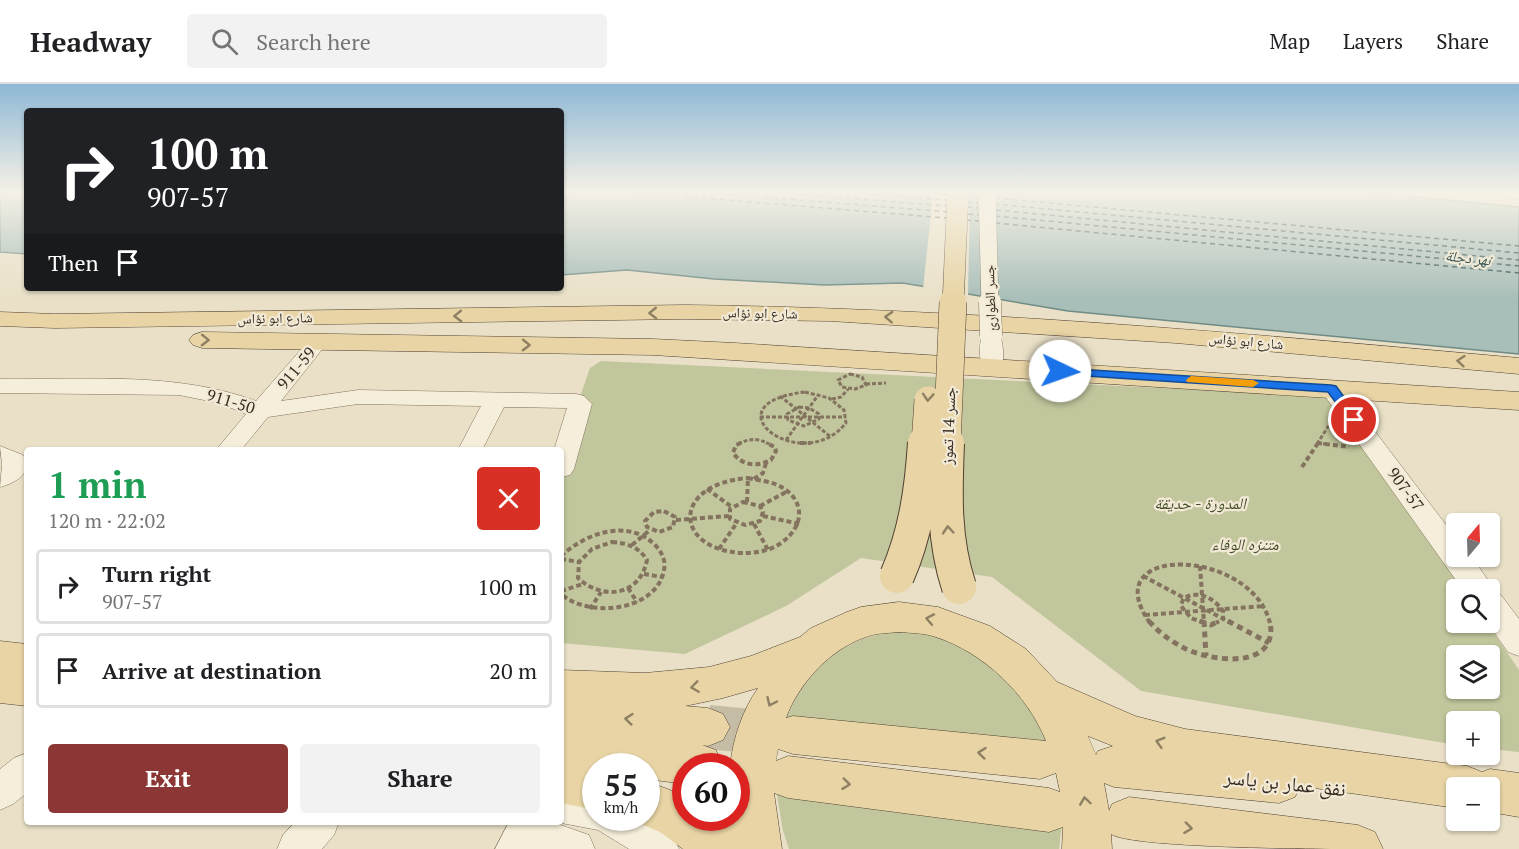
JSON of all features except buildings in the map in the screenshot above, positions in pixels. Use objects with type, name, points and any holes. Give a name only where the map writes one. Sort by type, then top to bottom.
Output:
[{"type":"main road","name":"جسر 14 تموز","points":[[859,622],[897,576],[908,555],[921,499],[942,229]]},
{"type":"main road","name":"جسر 14 تموز","points":[[956,229],[945,501],[950,560],[959,587],[972,612],[996,648]]},
{"type":"main road","name":"شارع ابو نؤاس","points":[[0,320],[685,312],[830,314],[1176,334],[1519,366]]},
{"type":"main road","points":[[685,312],[819,319],[847,328],[853,331],[856,337],[853,344],[821,353],[735,351]]},
{"type":"main road","points":[[1176,334],[1065,332],[1048,336],[1042,340],[1042,346],[1046,352],[1082,366],[1114,372],[1220,381]]},
{"type":"main road","name":"شارع ابو نؤاس","points":[[0,336],[653,347],[1220,381],[1337,397],[1519,401]]},
{"type":"main road","points":[[564,687],[654,690],[693,688],[750,674],[810,649],[841,629],[859,622],[898,616],[918,617],[959,628],[996,648],[1013,662],[1042,694],[1065,733],[1081,777],[1085,801],[1087,849]]},
{"type":"main road","points":[[757,849],[752,823],[751,787],[759,731],[775,693],[785,677],[810,649]]},
{"type":"main road","points":[[0,657],[24,660]]},
{"type":"main road","points":[[0,686],[24,688]]},
{"type":"main road","points":[[1042,694],[1082,714],[1132,734],[1185,749],[1446,785]]},
{"type":"main road","points":[[564,713],[704,746]]},
{"type":"main road","points":[[564,748],[704,746]]},
{"type":"main road","points":[[1040,759],[790,756],[1049,810]]},
{"type":"main road","name":"نفق عمار بن ياسر","points":[[1114,766],[1446,799]]},
{"type":"main road","points":[[564,783],[582,786]]},
{"type":"main road","points":[[1500,792],[1519,795]]},
{"type":"main road","points":[[1500,804],[1519,806]]},
{"type":"main road","points":[[660,807],[692,826],[721,849]]},
{"type":"main road","points":[[1130,820],[1358,849]]},
{"type":"street","name":"جسر الطوارئ","points":[[988,229],[992,367]]},
{"type":"street","name":"911-59","points":[[230,447],[318,342]]},
{"type":"street","name":"911-50","points":[[0,386],[179,388],[226,398],[260,411],[358,397],[569,400],[580,404],[564,459]]},
{"type":"street","name":"907-57","points":[[1337,397],[1472,579]]},
{"type":"street","points":[[472,447],[496,399]]},
{"type":"street","points":[[0,454],[14,461],[15,468],[0,479]]},
{"type":"street","points":[[1500,617],[1519,643]]},
{"type":"street","points":[[0,792],[24,772]]},
{"type":"street","points":[[564,807],[582,810]]},
{"type":"street","points":[[635,831],[651,840],[659,849]]},
{"type":"street","points":[[515,849],[525,832],[575,849]]},
{"type":"path","points":[[866,385],[865,380],[859,375],[846,375],[838,382],[848,389],[860,389],[877,382],[886,383]]},
{"type":"path","points":[[832,399],[841,397],[848,389]]},
{"type":"path","points":[[805,392],[819,394],[832,399],[844,410],[846,417],[843,428],[831,437],[809,442],[786,440],[778,437],[762,424],[760,417],[762,409],[779,396],[805,392]]},
{"type":"path","points":[[786,440],[819,394]]},
{"type":"path","points":[[779,396],[802,417],[831,437]]},
{"type":"path","points":[[1302,467],[1337,397]]},
{"type":"path","points":[[786,417],[788,412],[794,408],[809,408],[817,411],[819,417]]},
{"type":"path","points":[[760,417],[846,417]]},
{"type":"path","points":[[786,417],[796,425],[814,424]]},
{"type":"path","points":[[814,424],[819,417]]},
{"type":"path","points":[[766,463],[744,463],[734,453],[736,445],[752,438],[765,440],[778,437]]},
{"type":"path","points":[[753,479],[763,473],[766,463],[775,456],[775,447],[765,440]]},
{"type":"path","points":[[747,502],[748,478]]},
{"type":"path","points":[[733,479],[753,479],[770,482],[788,491],[797,501],[801,512],[800,524],[788,539],[769,550],[743,553],[719,549],[699,537],[690,519],[692,506],[707,489],[733,479]]},
{"type":"path","points":[[707,489],[732,507]]},
{"type":"path","points":[[760,507],[788,491]]},
{"type":"path","points":[[732,507],[747,502],[760,507]]},
{"type":"path","points":[[729,516],[732,507]]},
{"type":"path","points":[[760,507],[763,516]]},
{"type":"path","points":[[676,520],[670,530],[659,532],[650,530],[645,521],[654,512],[668,512],[676,520],[729,516]]},
{"type":"path","points":[[729,516],[736,524],[754,524],[763,516]]},
{"type":"path","points":[[763,516],[800,524]]},
{"type":"path","points":[[719,549],[736,524]]},
{"type":"path","points":[[754,524],[769,550]]},
{"type":"path","points":[[633,545],[650,530]]},
{"type":"path","points":[[564,555],[577,542],[603,532],[624,531],[642,536],[659,549],[663,557],[662,577],[652,591],[637,602],[614,609],[590,609],[574,604],[564,596]]},
{"type":"path","points":[[602,544],[633,545],[647,560],[644,574],[628,588],[601,592],[583,584],[577,570],[584,555],[602,544]]},
{"type":"path","points":[[564,559],[579,562]]},
{"type":"path","points":[[1166,564],[1200,566],[1244,585],[1264,606],[1271,618],[1273,630],[1269,643],[1257,653],[1247,657],[1206,656],[1176,644],[1163,635],[1144,615],[1139,606],[1136,590],[1143,576],[1156,567],[1166,564]]},
{"type":"path","points":[[1200,566],[1206,656]]},
{"type":"path","points":[[644,574],[662,577]]},
{"type":"path","points":[[1143,576],[1269,643]]},
{"type":"path","points":[[564,592],[583,584]]},
{"type":"path","points":[[628,588],[637,602]]},
{"type":"path","points":[[590,609],[601,592]]},
{"type":"path","points":[[1193,595],[1202,596],[1213,600],[1222,609],[1223,619],[1216,624],[1204,624],[1191,618],[1181,606],[1185,598],[1193,595]]},
{"type":"path","points":[[1144,615],[1264,606]]},
{"type":"green space","points":[[601,361],[1329,396],[1446,562],[1446,567],[1449,567],[1458,579],[1446,579],[1446,633],[1494,633],[1519,670],[1519,752],[1500,750],[1500,711],[1446,711],[1446,743],[1141,691],[992,577],[861,558],[786,606],[685,654],[564,643],[564,447],[590,368]]},
{"type":"green space","points":[[901,631],[942,639],[961,646],[996,668],[1024,698],[1038,720],[1050,750],[783,728],[801,690],[827,660],[860,640]]},
{"type":"green space","points":[[776,789],[1062,822],[1059,849],[789,849],[783,831]]},
{"type":"water","points":[[0,229],[24,229],[24,254],[0,252]]},
{"type":"water","name":"نهر دجلة","points":[[564,229],[1519,229],[1519,354],[1068,311],[903,283],[824,285],[714,279],[627,270],[564,275]]},
{"type":"pier","points":[[929,229],[969,229],[968,296],[923,289]]},
{"type":"ferry route","points":[[1055,229],[1519,273]]},
{"type":"ferry route","points":[[1128,229],[1519,266]]},
{"type":"ferry route","points":[[1192,229],[1519,260]]},
{"type":"ferry route","points":[[1259,229],[1519,253]]},
{"type":"ferry route","points":[[1330,229],[1519,246]]},
{"type":"tunnel","points":[[708,727],[780,734]]},
{"type":"slow traffic","points":[[1191,380],[1253,383]]},
{"type":"route","points":[[1060,371],[1331,389],[1354,420]]},
{"type":"park label","name":"المدورة - حديقة","points":[[1200,503]]},
{"type":"park label","name":"متنزه الوفاء","points":[[1245,544]]}]
